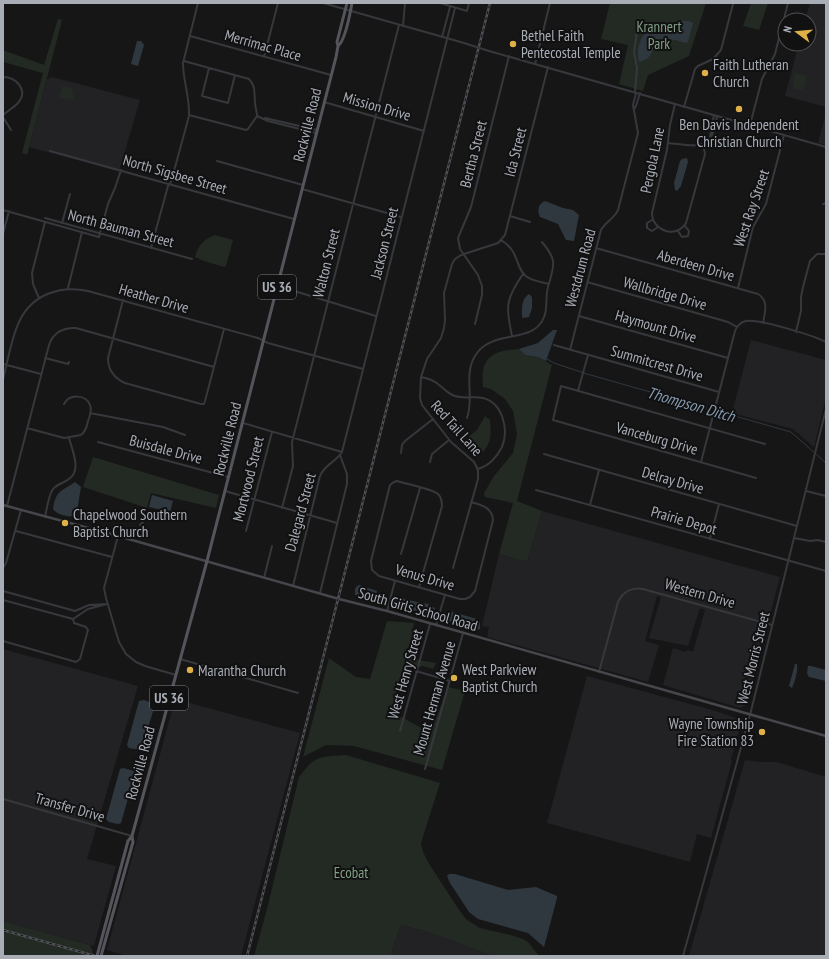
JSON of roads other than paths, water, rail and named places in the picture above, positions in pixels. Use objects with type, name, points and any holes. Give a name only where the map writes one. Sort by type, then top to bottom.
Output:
[{"type":"main road","name":"Rockville Road","points":[[101,956],[207,561],[331,75],[338,46],[337,42],[347,3]]},
{"type":"main road","name":"Rockville Road","points":[[338,46],[342,44],[352,3]]},
{"type":"main road","name":"South Girls School Road","points":[[3,505],[387,611],[826,736]]},
{"type":"main road","name":"Rockville Road","points":[[97,956],[128,841],[132,836]]},
{"type":"street","points":[[151,248],[168,186],[171,182],[189,114],[183,72],[184,61],[198,3]]},
{"type":"street","points":[[264,57],[278,3]]},
{"type":"street","points":[[323,3],[826,147]]},
{"type":"street","points":[[403,26],[405,3]]},
{"type":"street","points":[[440,3],[467,11],[469,3]]},
{"type":"street","points":[[536,64],[550,3]]},
{"type":"street","points":[[750,125],[762,79],[776,51],[788,3]]},
{"type":"street","points":[[684,106],[695,69],[713,59],[721,50],[733,4]]},
{"type":"street","points":[[442,37],[450,7]]},
{"type":"street","name":"Jackson Street","points":[[341,454],[455,8]]},
{"type":"street","name":"Walton Street","points":[[282,508],[293,466],[291,446],[399,25]]},
{"type":"street","name":"Westdrum Road","points":[[570,350],[602,228],[616,215],[618,210],[638,133],[634,108],[636,106],[637,93],[637,68],[634,52],[637,31]]},
{"type":"street","name":"Merrimac Place","points":[[190,36],[331,75]]},
{"type":"street","name":"Bertha Street","points":[[463,254],[458,245],[458,237],[471,207],[509,56]]},
{"type":"street","points":[[184,61],[249,79],[253,84],[257,116],[248,129],[244,130],[189,114]]},
{"type":"street","name":"Ida Street","points":[[501,240],[506,234],[548,67]]},
{"type":"street","points":[[209,68],[202,96],[228,104],[235,75]]},
{"type":"street","points":[[3,77],[16,80],[22,93],[18,103],[3,116],[11,130]]},
{"type":"street","name":"Mission Drive","points":[[324,102],[424,131]]},
{"type":"street","name":"Pergola Lane","points":[[675,104],[670,125],[668,143],[652,211],[652,220],[658,227],[666,231],[678,231]]},
{"type":"street","points":[[668,143],[695,146],[703,144],[712,135],[716,115]]},
{"type":"street","points":[[257,116],[268,121],[316,131]]},
{"type":"street","name":"West Ray Street","points":[[738,288],[753,227],[766,204],[784,135]]},
{"type":"street","points":[[685,226],[689,231],[688,236],[682,237],[678,231],[685,226],[705,154],[703,144]]},
{"type":"street","name":"North Sigsbee Street","points":[[50,151],[294,219]]},
{"type":"street","points":[[217,161],[303,185]]},
{"type":"street","points":[[100,234],[108,204],[121,170]]},
{"type":"street","points":[[302,189],[401,217]]},
{"type":"street","points":[[62,223],[70,194]]},
{"type":"street","name":"North Bauman Street","points":[[3,210],[99,237],[100,234]]},
{"type":"street","points":[[3,234],[9,211]]},
{"type":"street","points":[[510,216],[530,222]]},
{"type":"street","name":"North Bauman Street","points":[[45,218],[192,259]]},
{"type":"street","points":[[3,380],[19,322],[28,308],[39,298],[33,284],[32,273],[44,222],[49,220]]},
{"type":"street","name":"Pergola Lane","points":[[652,220],[647,223],[647,229],[652,231],[658,227]]},
{"type":"street","points":[[68,288],[82,232]]},
{"type":"street","points":[[475,324],[482,295],[482,286],[478,275],[463,254],[496,244],[501,240],[514,252],[523,273],[530,279],[549,284]]},
{"type":"street","points":[[467,418],[471,398],[468,374],[471,362],[477,353],[492,341],[529,333],[540,324],[545,314],[546,294],[554,260],[551,252],[542,242]]},
{"type":"street","name":"Aberdeen Drive","points":[[596,248],[757,293],[763,298],[765,307],[763,323]]},
{"type":"street","points":[[796,332],[801,310],[802,291],[810,261],[816,255],[821,253],[826,254]]},
{"type":"street","name":"Red Tail Lane","points":[[463,254],[453,261],[446,282],[444,293],[444,328],[441,338],[427,359],[421,377],[420,402],[449,440],[472,460],[477,469]]},
{"type":"street","points":[[512,336],[508,315],[508,300],[512,289],[523,273]]},
{"type":"street","name":"Wallbridge Drive","points":[[587,282],[729,322],[737,327]]},
{"type":"street","points":[[277,286],[376,316]]},
{"type":"street","name":"Heather Drive","points":[[39,298],[55,291],[68,288],[88,291],[224,328],[314,356],[363,369]]},
{"type":"street","points":[[123,300],[108,361],[111,372],[118,380],[127,384],[204,404],[224,328]]},
{"type":"street","name":"Haymount Drive","points":[[579,316],[728,358]]},
{"type":"street","points":[[701,462],[728,358],[737,327],[741,323],[747,321],[763,323],[826,342]]},
{"type":"street","points":[[7,506],[45,358],[51,340],[59,332],[66,328],[76,328],[214,367]]},
{"type":"street","points":[[554,345],[588,355],[578,391],[764,444]]},
{"type":"street","name":"Summitcrest Drive","points":[[588,355],[719,392]]},
{"type":"street","points":[[45,358],[68,364],[69,362]]},
{"type":"street","points":[[3,364],[41,374]]},
{"type":"street","points":[[421,377],[434,381],[454,396],[484,399],[494,404],[500,412],[504,428],[504,441],[500,451],[486,466],[477,469],[478,478],[453,568]]},
{"type":"street","name":"Vanceburg Drive","points":[[578,391],[561,386],[552,420],[756,478]]},
{"type":"street","points":[[27,428],[61,438],[79,436],[84,433],[90,413],[90,404],[83,399],[72,397],[67,399],[64,404]]},
{"type":"street","name":"West Morris Street","points":[[683,956],[750,715],[826,411]]},
{"type":"street","points":[[90,413],[163,426],[185,435]]},
{"type":"street","points":[[401,453],[402,445],[405,441],[433,419]]},
{"type":"street","points":[[242,423],[341,454],[348,481],[320,593]]},
{"type":"street","name":"Mortwood Street","points":[[246,531],[272,432]]},
{"type":"street","points":[[45,517],[52,490],[71,477],[75,472],[75,464],[69,438]]},
{"type":"street","points":[[430,462],[432,454],[449,440]]},
{"type":"street","name":"Buisdale Drive","points":[[98,442],[228,477]]},
{"type":"street","name":"Dalegard Street","points":[[293,586],[322,472],[341,454]]},
{"type":"street","name":"Delray Drive","points":[[544,454],[797,526]]},
{"type":"street","points":[[590,505],[599,470]]},
{"type":"street","name":"Venus Drive","points":[[420,488],[397,482],[392,482],[390,486],[371,561],[372,570],[378,576],[445,595],[463,599],[468,598],[473,594],[493,521],[491,511],[484,506],[471,502]]},
{"type":"street","points":[[401,554],[420,488],[435,492],[441,499],[442,506],[419,587]]},
{"type":"street","name":"Prairie Depot","points":[[536,490],[826,571]]},
{"type":"street","points":[[225,491],[337,524]]},
{"type":"street","points":[[806,491],[826,496]]},
{"type":"street","points":[[710,539],[719,504]]},
{"type":"street","points":[[3,568],[6,563],[22,510]]},
{"type":"street","points":[[156,518],[162,514]]},
{"type":"street","points":[[140,525],[143,522]]},
{"type":"street","points":[[16,531],[112,557]]},
{"type":"street","points":[[118,536],[104,588],[119,643],[128,656],[143,665],[176,675]]},
{"type":"street","points":[[794,538],[826,542]]},
{"type":"street","points":[[264,578],[272,546]]},
{"type":"street","points":[[387,611],[395,581]]},
{"type":"street","name":"Western Drive","points":[[599,672],[618,602],[623,595],[633,589],[643,589],[772,625]]},
{"type":"street","points":[[3,591],[75,611],[89,605],[108,604]]},
{"type":"street","points":[[436,625],[445,595]]},
{"type":"street","points":[[3,600],[73,619],[74,623],[88,628],[79,661],[76,662],[3,641]]},
{"type":"street","points":[[73,619],[88,609],[108,604]]},
{"type":"street","name":"West Henry Street","points":[[400,731],[430,624]]},
{"type":"street","name":"Mount Herman Avenue","points":[[425,769],[463,633]]},
{"type":"street","points":[[180,659],[298,693]]},
{"type":"street","points":[[416,671],[450,681]]},
{"type":"street","name":"Transfer Drive","points":[[3,799],[132,836]]},
{"type":"waterway","name":"Thompson Ditch","points":[[547,359],[554,363],[587,374],[791,432],[826,463]]},
{"type":"railway","points":[[247,956],[490,3]]},
{"type":"railway","points":[[3,930],[95,956]]},
{"type":"place","name":"Bethel Faith Pentecostal Temple","points":[[513,44]]},
{"type":"place","name":"Faith Lutheran Church","points":[[705,73]]},
{"type":"place","name":"Ben Davis Independent Christian Church","points":[[739,109]]},
{"type":"place","name":"Chapelwood Southern Baptist Church","points":[[65,523]]},
{"type":"place","name":"Marantha Church","points":[[190,670]]},
{"type":"place","name":"West Parkview Baptist Church","points":[[454,678]]},
{"type":"place","name":"Wayne Township Fire Station 83","points":[[762,732]]},
{"type":"park label","name":"Krannert Park","points":[[659,34]]},
{"type":"park label","name":"Ecobat","points":[[351,872]]}]
